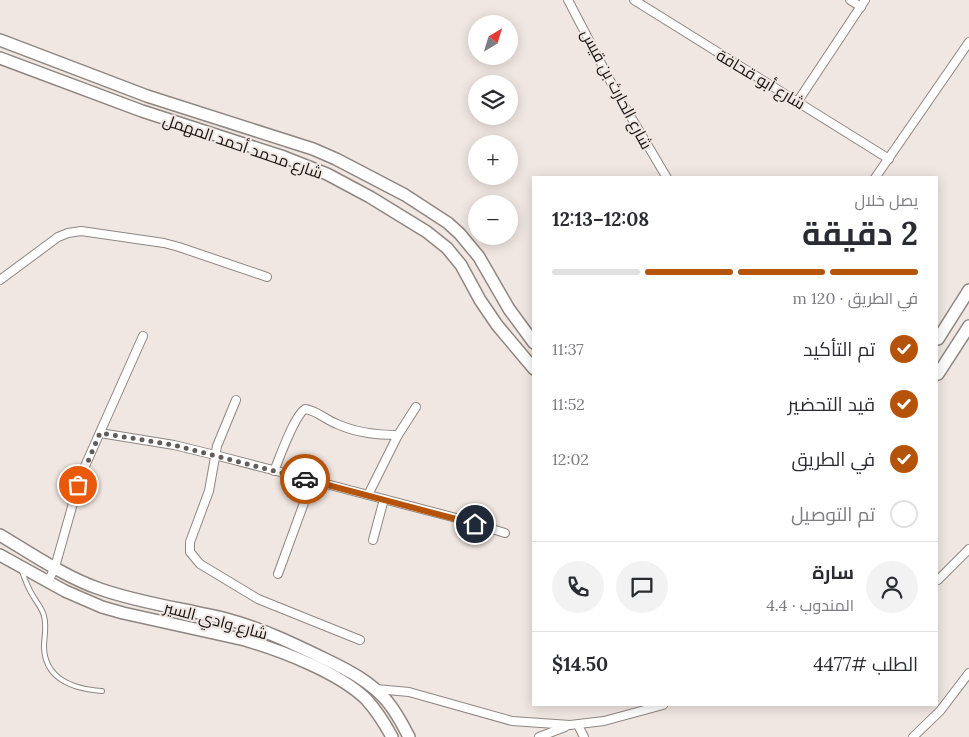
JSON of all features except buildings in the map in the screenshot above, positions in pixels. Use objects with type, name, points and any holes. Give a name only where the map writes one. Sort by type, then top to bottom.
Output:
[{"type":"main road","name":"شارع محمد أحمد المهمل","points":[[0,40],[147,96],[313,149],[405,195],[448,223],[470,245],[509,308],[532,340]]},
{"type":"main road","name":"شارع محمد أحمد المهمل","points":[[0,58],[120,104],[284,157],[327,174],[370,197],[427,232],[447,248],[461,265],[480,300],[497,325],[532,367]]},
{"type":"main road","points":[[938,339],[969,290]]},
{"type":"main road","points":[[938,374],[969,326]]},
{"type":"main road","name":"شارع وادي السير","points":[[0,535],[54,567],[99,588],[130,599],[230,620],[276,636],[347,670],[376,689],[388,702],[409,737]]},
{"type":"main road","name":"شارع وادي السير","points":[[0,556],[84,600],[123,613],[200,629],[264,646],[325,672],[349,686],[366,699],[392,737]]},
{"type":"main road","points":[[366,699],[376,689]]},
{"type":"street","name":"شارع الحارث بن قيس","points":[[568,0],[615,90],[666,176]]},
{"type":"street","name":"شارع أبو قحافة","points":[[634,0],[889,159]]},
{"type":"street","points":[[798,102],[863,3],[850,0]]},
{"type":"street","points":[[877,176],[969,42]]},
{"type":"street","points":[[0,280],[58,237],[68,232],[81,231],[141,239],[179,247],[267,278]]},
{"type":"street","points":[[48,582],[74,495],[88,456],[143,336]]},
{"type":"street","points":[[236,400],[220,435],[208,491],[190,542],[192,556],[206,568],[258,598],[360,640]]},
{"type":"street","points":[[368,495],[398,435],[416,406]]},
{"type":"street","points":[[274,471],[294,423],[305,409],[357,432],[398,435]]},
{"type":"street","points":[[100,433],[174,445],[215,455],[505,533]]},
{"type":"street","points":[[278,574],[312,481]]},
{"type":"street","points":[[373,540],[384,499]]},
{"type":"street","points":[[938,580],[969,549]]},
{"type":"street","points":[[912,737],[940,711],[969,673]]},
{"type":"street","points":[[376,689],[409,692],[512,721],[574,725],[604,721],[659,706]]},
{"type":"street","points":[[539,737],[574,725]]},
{"type":"street","points":[[574,725],[584,737]]},
{"type":"lane","points":[[20,566],[25,580],[42,608],[46,624],[45,660],[49,669],[64,682],[90,690],[102,691]]},
{"type":"way so far","points":[[78,485],[88,456],[100,433],[174,445],[305,479]]},
{"type":"route","points":[[305,479],[475,524]]}]
